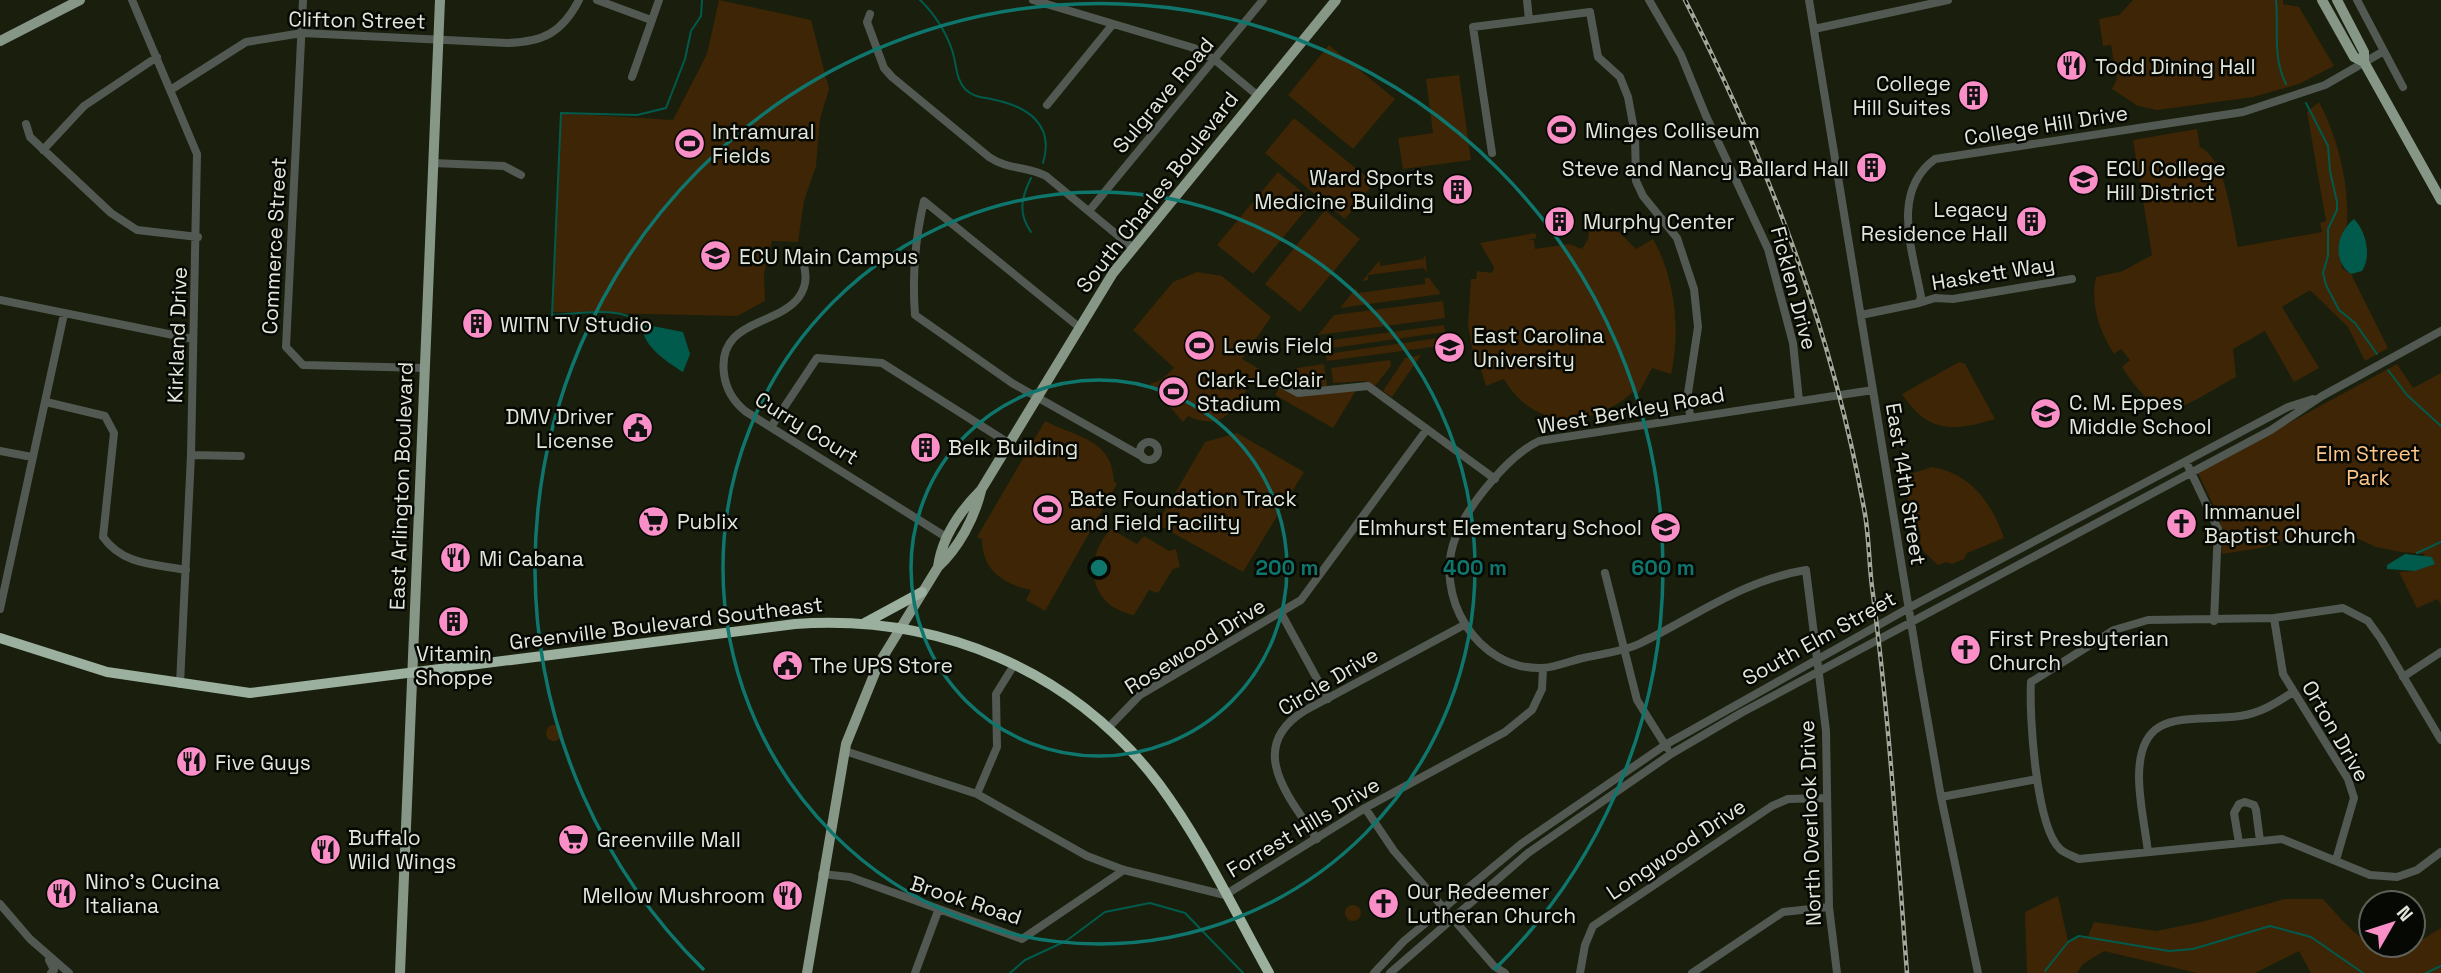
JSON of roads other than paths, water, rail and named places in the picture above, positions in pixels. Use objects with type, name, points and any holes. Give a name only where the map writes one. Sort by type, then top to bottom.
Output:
[{"type":"highway","points":[[863,624],[922,592]]},
{"type":"highway","name":"Greenville Boulevard Southeast","points":[[0,638],[107,672],[250,693],[795,624],[902,627],[956,640],[1014,665],[1065,694],[1136,755],[1170,800],[1269,973]]},
{"type":"main road","points":[[0,41],[80,0]]},
{"type":"main road","name":"East Arlington Boulevard","points":[[400,973],[440,0]]},
{"type":"main road","name":"South Charles Boulevard","points":[[938,567],[940,549],[966,505],[981,490],[1079,327],[1133,248],[1336,0]]},
{"type":"main road","points":[[2322,0],[2354,57],[2364,62]]},
{"type":"main road","points":[[2337,0],[2364,51],[2364,62],[2441,200]]},
{"type":"main road","name":"South Charles Boulevard","points":[[807,973],[845,751],[867,689],[922,592],[938,567],[950,555],[976,511],[981,490]]},
{"type":"street","name":"Kirkland Drive","points":[[132,0],[172,89],[197,155],[198,237],[191,455],[180,684]]},
{"type":"street","name":"Commerce Street","points":[[303,0],[286,347],[303,365],[425,368]]},
{"type":"street","name":"Clifton Street","points":[[172,89],[246,42],[302,33],[507,43],[537,41],[568,20],[579,0]]},
{"type":"street","points":[[597,0],[651,20]]},
{"type":"street","points":[[632,77],[659,0]]},
{"type":"street","points":[[1033,0],[1194,48],[1215,60],[1257,95]]},
{"type":"street","name":"Sulgrave Road","points":[[1089,211],[1264,0]]},
{"type":"street","points":[[1527,0],[1529,20]]},
{"type":"street","name":"Ficklen Drive","points":[[1649,0],[1685,63],[1706,116],[1768,249],[1793,343],[1799,401]]},
{"type":"street","name":"East 14th Street","points":[[1809,0],[1941,797],[1978,973]]},
{"type":"street","points":[[1814,29],[1917,3],[1948,0]]},
{"type":"street","points":[[2357,0],[2403,87]]},
{"type":"street","points":[[1492,153],[1473,27],[1590,12],[1598,57],[1620,77],[1626,91],[1635,135],[1636,181],[1643,196],[1677,237],[1694,289],[1698,327],[1688,393],[1690,417]]},
{"type":"street","points":[[870,14],[867,22],[884,68],[892,77],[989,157],[1006,167],[1031,170],[1046,176],[1133,248]]},
{"type":"street","points":[[1047,105],[1112,23]]},
{"type":"street","name":"College Hill Drive","points":[[1919,303],[1921,297],[1906,206],[1923,168],[1935,159],[2243,112],[2313,90],[2384,51]]},
{"type":"street","points":[[43,150],[83,106],[157,57]]},
{"type":"street","points":[[26,124],[30,137],[111,213],[137,230],[198,237]]},
{"type":"street","points":[[433,163],[504,166],[521,175]]},
{"type":"street","points":[[1079,327],[924,201],[918,227],[913,285],[915,315],[1037,397],[1143,457],[1153,458],[1157,451],[1152,443],[1127,446]]},
{"type":"street","name":"Curry Court","points":[[803,260],[807,278],[798,299],[743,331],[730,345],[723,364],[726,388],[736,404],[947,537]]},
{"type":"street","name":"Haskett Way","points":[[1919,303],[1935,298],[1952,299],[2072,279]]},
{"type":"street","points":[[0,300],[193,339]]},
{"type":"street","points":[[1861,314],[1919,303]]},
{"type":"street","points":[[0,609],[64,314]]},
{"type":"street","name":"South Elm Street","points":[[1390,973],[1528,853],[1671,754],[1741,713],[2271,430],[2322,396],[2441,331]]},
{"type":"street","points":[[771,427],[817,358],[882,363],[1010,444]]},
{"type":"street","points":[[1274,380],[1298,393],[1368,386],[1495,480]]},
{"type":"street","name":"West Berkley Road","points":[[1543,668],[1492,656],[1464,625],[1452,593],[1450,564],[1456,536],[1495,480],[1522,450],[1546,438],[1873,390]]},
{"type":"street","name":"South Elm Street","points":[[1376,972],[1404,941],[1521,844],[1665,745],[1818,658],[2185,461],[2288,407],[2322,396]]},
{"type":"street","points":[[46,402],[105,416],[114,433],[103,537],[115,553],[141,563],[186,570]]},
{"type":"street","points":[[2288,407],[2293,416]]},
{"type":"street","points":[[2265,419],[2271,430]]},
{"type":"street","name":"Rosewood Drive","points":[[1108,729],[1140,695],[1281,613],[1309,590],[1427,429]]},
{"type":"street","points":[[1143,444],[1143,457]]},
{"type":"street","points":[[0,451],[32,457]]},
{"type":"street","points":[[191,455],[241,456]]},
{"type":"street","points":[[2185,461],[2218,529],[2214,621]]},
{"type":"street","points":[[2134,489],[2139,500]]},
{"type":"street","points":[[2046,537],[2051,546]]},
{"type":"street","name":"North Overlook Drive","points":[[1623,649],[1638,645],[1749,585],[1776,575],[1806,570],[1826,731],[1829,907],[1837,973]]},
{"type":"street","points":[[1978,572],[1984,583]]},
{"type":"street","points":[[1605,573],[1637,701],[1671,754]]},
{"type":"street","points":[[2441,740],[2368,621],[2356,613],[2335,608],[2274,618],[2148,620],[2114,630],[2031,682],[2029,714],[2037,779],[2051,836],[2060,850],[2079,859],[2282,839],[2370,875],[2397,877],[2417,870],[2441,852]]},
{"type":"street","points":[[1281,613],[1328,699]]},
{"type":"street","name":"Orton Drive","points":[[2274,618],[2283,674],[2348,779],[2354,798],[2336,860]]},
{"type":"street","name":"Circle Drive","points":[[1317,839],[1278,775],[1273,760],[1282,728],[1328,699],[1464,625]]},
{"type":"street","points":[[1543,668],[1623,649]]},
{"type":"street","points":[[2403,677],[2441,652]]},
{"type":"street","points":[[978,794],[997,747],[996,694],[1014,665]]},
{"type":"street","name":"Forrest Hills Drive","points":[[845,751],[978,794],[1087,856],[1124,870],[1225,895],[1365,808],[1505,732],[1532,710],[1542,690],[1543,668]]},
{"type":"street","points":[[2148,852],[2138,777],[2143,743],[2154,728],[2173,721],[2239,716],[2267,709],[2293,692]]},
{"type":"street","points":[[1736,704],[1741,713]]},
{"type":"street","points":[[1941,797],[2037,779]]},
{"type":"street","name":"Longwood Drive","points":[[1580,973],[1585,945],[1593,926],[1772,806],[1788,799],[1826,798]]},
{"type":"street","points":[[1581,801],[1587,810]]},
{"type":"street","points":[[2239,843],[2234,813],[2239,804],[2245,802],[2254,805],[2260,841]]},
{"type":"street","points":[[1365,808],[1394,851],[1494,967],[1504,973]]},
{"type":"street","points":[[1521,844],[1528,853]]},
{"type":"street","name":"Brook Road","points":[[822,874],[850,877],[938,911],[1022,939],[1124,870]]},
{"type":"street","points":[[0,904],[59,973]]},
{"type":"street","points":[[1692,973],[1783,912],[1829,907]]},
{"type":"street","points":[[915,973],[938,911]]},
{"type":"street","points":[[48,957],[54,970],[51,973]]},
{"type":"street","points":[[48,957],[69,973]]},
{"type":"water","points":[[2354,219],[2364,237],[2367,258],[2362,271],[2351,274],[2341,262],[2339,247],[2343,232]]},
{"type":"water","points":[[642,324],[683,332],[690,354],[683,372],[650,346]]},
{"type":"water","points":[[2405,554],[2432,557],[2435,564],[2415,571],[2387,569],[2387,565]]},
{"type":"waterway","points":[[642,324],[623,314],[586,312],[552,315],[561,113],[637,115],[666,108],[685,59],[691,31],[701,16],[702,0]]},
{"type":"waterway","points":[[920,0],[935,17],[946,36],[962,86],[972,94],[1016,106],[1035,119],[1045,138],[1043,163]]},
{"type":"waterway","points":[[2276,0],[2277,53],[2286,84]]},
{"type":"waterway","points":[[2306,103],[2328,146],[2337,202],[2337,210],[2328,229],[2328,256],[2323,273],[2326,285],[2339,310],[2355,323],[2377,354]]},
{"type":"waterway","points":[[1031,178],[1022,206],[1024,219],[1031,232]]},
{"type":"waterway","points":[[2388,370],[2407,395],[2441,426]]},
{"type":"waterway","points":[[2417,553],[2441,542]]},
{"type":"waterway","points":[[1010,973],[1025,960],[1066,941],[1105,912],[1150,903],[1185,913],[1243,973]]},
{"type":"waterway","points":[[2045,971],[2068,942],[2079,936],[2169,951],[2193,949],[2270,926],[2311,937],[2363,973]]},
{"type":"waterway","points":[[2426,973],[2441,966]]},
{"type":"railway","points":[[1685,0],[1744,123],[1794,250],[1816,314],[1851,446],[1865,514],[1878,635],[1907,973]]},
{"type":"place","name":"Todd Dining Hall","points":[[2072,66]]},
{"type":"place","name":"College Hill Suites","points":[[1974,95]]},
{"type":"place","name":"Minges Colliseum","points":[[1562,130]]},
{"type":"place","name":"Intramural Fields","points":[[689,143]]},
{"type":"place","name":"Steve and Nancy Ballard Hall","points":[[1872,168]]},
{"type":"place","name":"ECU College Hill District","points":[[2083,180]]},
{"type":"place","name":"Ward Sports Medicine Building","points":[[1457,189]]},
{"type":"place","name":"Murphy Center","points":[[1560,221]]},
{"type":"place","name":"Legacy Residence Hall","points":[[2031,221]]},
{"type":"place","name":"ECU Main Campus","points":[[716,256]]},
{"type":"place","name":"WITN TV Studio","points":[[477,324]]},
{"type":"place","name":"Lewis Field","points":[[1200,345]]},
{"type":"place","name":"East Carolina University","points":[[1450,347]]},
{"type":"place","name":"Clark-LeClair Stadium","points":[[1174,391]]},
{"type":"place","name":"C. M. Eppes Middle School","points":[[2046,414]]},
{"type":"place","name":"DMV Driver License","points":[[637,428]]},
{"type":"place","name":"Belk Building","points":[[925,447]]},
{"type":"place","name":"Bate Foundation Track and Field Facility","points":[[1047,510]]},
{"type":"place","name":"Publix","points":[[654,521]]},
{"type":"place","name":"Immanuel Baptist Church","points":[[2181,523]]},
{"type":"place","name":"Elmhurst Elementary School","points":[[1665,527]]},
{"type":"place","name":"Mi Cabana","points":[[456,558]]},
{"type":"place","name":"Vitamin Shoppe","points":[[454,621]]},
{"type":"place","name":"First Presbyterian Church","points":[[1966,650]]},
{"type":"place","name":"The UPS Store","points":[[787,665]]},
{"type":"place","name":"Five Guys","points":[[192,762]]},
{"type":"place","name":"Greenville Mall","points":[[574,839]]},
{"type":"place","name":"Buffalo Wild Wings","points":[[325,849]]},
{"type":"place","name":"Nino's Cucina Italiana","points":[[62,893]]},
{"type":"place","name":"Mellow Mushroom","points":[[788,895]]},
{"type":"place","name":"Our Redeemer Lutheran Church","points":[[1384,903]]},
{"type":"park label","name":"Elm Street Park","points":[[2368,465]]}]
